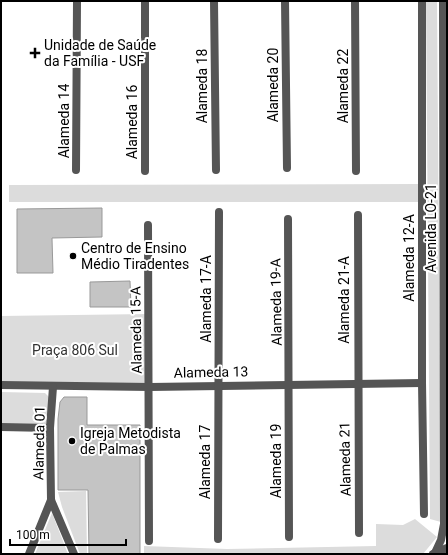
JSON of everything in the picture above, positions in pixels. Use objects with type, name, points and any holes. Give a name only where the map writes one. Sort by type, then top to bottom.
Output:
[{"type":"street","name":"Alameda 14","points":[[76,170],[77,1]]},
{"type":"street","name":"Alameda 16","points":[[145,1],[145,171]]},
{"type":"street","name":"Alameda 18","points":[[214,1],[216,170]]},
{"type":"street","name":"Alameda 20","points":[[286,1],[287,168]]},
{"type":"street","name":"Alameda 22","points":[[355,1],[356,171]]},
{"type":"street","name":"Alameda 12-A","points":[[422,1],[422,383],[424,514]]},
{"type":"street","name":"Avenida LO-21","points":[[434,553],[443,534],[446,457],[443,1]]},
{"type":"street","name":"Alameda 17-A","points":[[218,385],[219,212]]},
{"type":"street","name":"Alameda 21-A","points":[[357,384],[358,215]]},
{"type":"street","name":"Alameda 19-A","points":[[288,219],[289,384]]},
{"type":"street","name":"Alameda 15-A","points":[[148,225],[150,387],[149,541]]},
{"type":"street","name":"Alameda 13","points":[[1,385],[53,387],[150,387],[422,383]]},
{"type":"street","name":"Alameda 19","points":[[289,384],[289,537]]},
{"type":"street","name":"Alameda 21","points":[[357,384],[359,533]]},
{"type":"street","name":"Alameda 17","points":[[218,385],[218,539]]},
{"type":"street","name":"Alameda 01","points":[[51,500],[50,428],[53,387]]},
{"type":"street","points":[[1,427],[50,428]]},
{"type":"street","points":[[29,554],[51,500]]},
{"type":"street","points":[[51,500],[74,554]]},
{"type":"street","points":[[434,553],[447,548]]},
{"type":"green space","points":[[426,1],[437,1],[441,522],[430,519]]},
{"type":"green space","points":[[420,184],[420,202],[9,202],[9,185]]},
{"type":"green space","name":"Praça 806 Sul","points":[[148,314],[149,386],[1,385],[1,316]]},
{"type":"green space","points":[[1,392],[45,393],[50,398],[49,426],[1,425]]},
{"type":"green space","points":[[86,491],[87,554],[80,554],[62,507],[58,492]]},
{"type":"green space","points":[[52,513],[68,554],[35,554]]},
{"type":"green space","points":[[415,519],[437,537],[423,554],[144,554],[144,546],[227,549],[376,546],[376,524],[403,525]]},
{"type":"building","points":[[102,208],[102,237],[52,238],[53,273],[17,273],[17,209]]},
{"type":"building","points":[[130,281],[131,307],[90,307],[90,282]]},
{"type":"building","points":[[64,397],[87,397],[87,425],[140,425],[140,554],[89,554],[88,490],[58,490],[58,419],[60,402]]},
{"type":"place","name":"Unidade de Saúde da Família - USF","points":[[35,53]]},
{"type":"place","name":"Centro de Ensino Médio Tiradentes","points":[[73,256]]},
{"type":"place","name":"Igreja Metodista de Palmas","points":[[72,441]]}]
